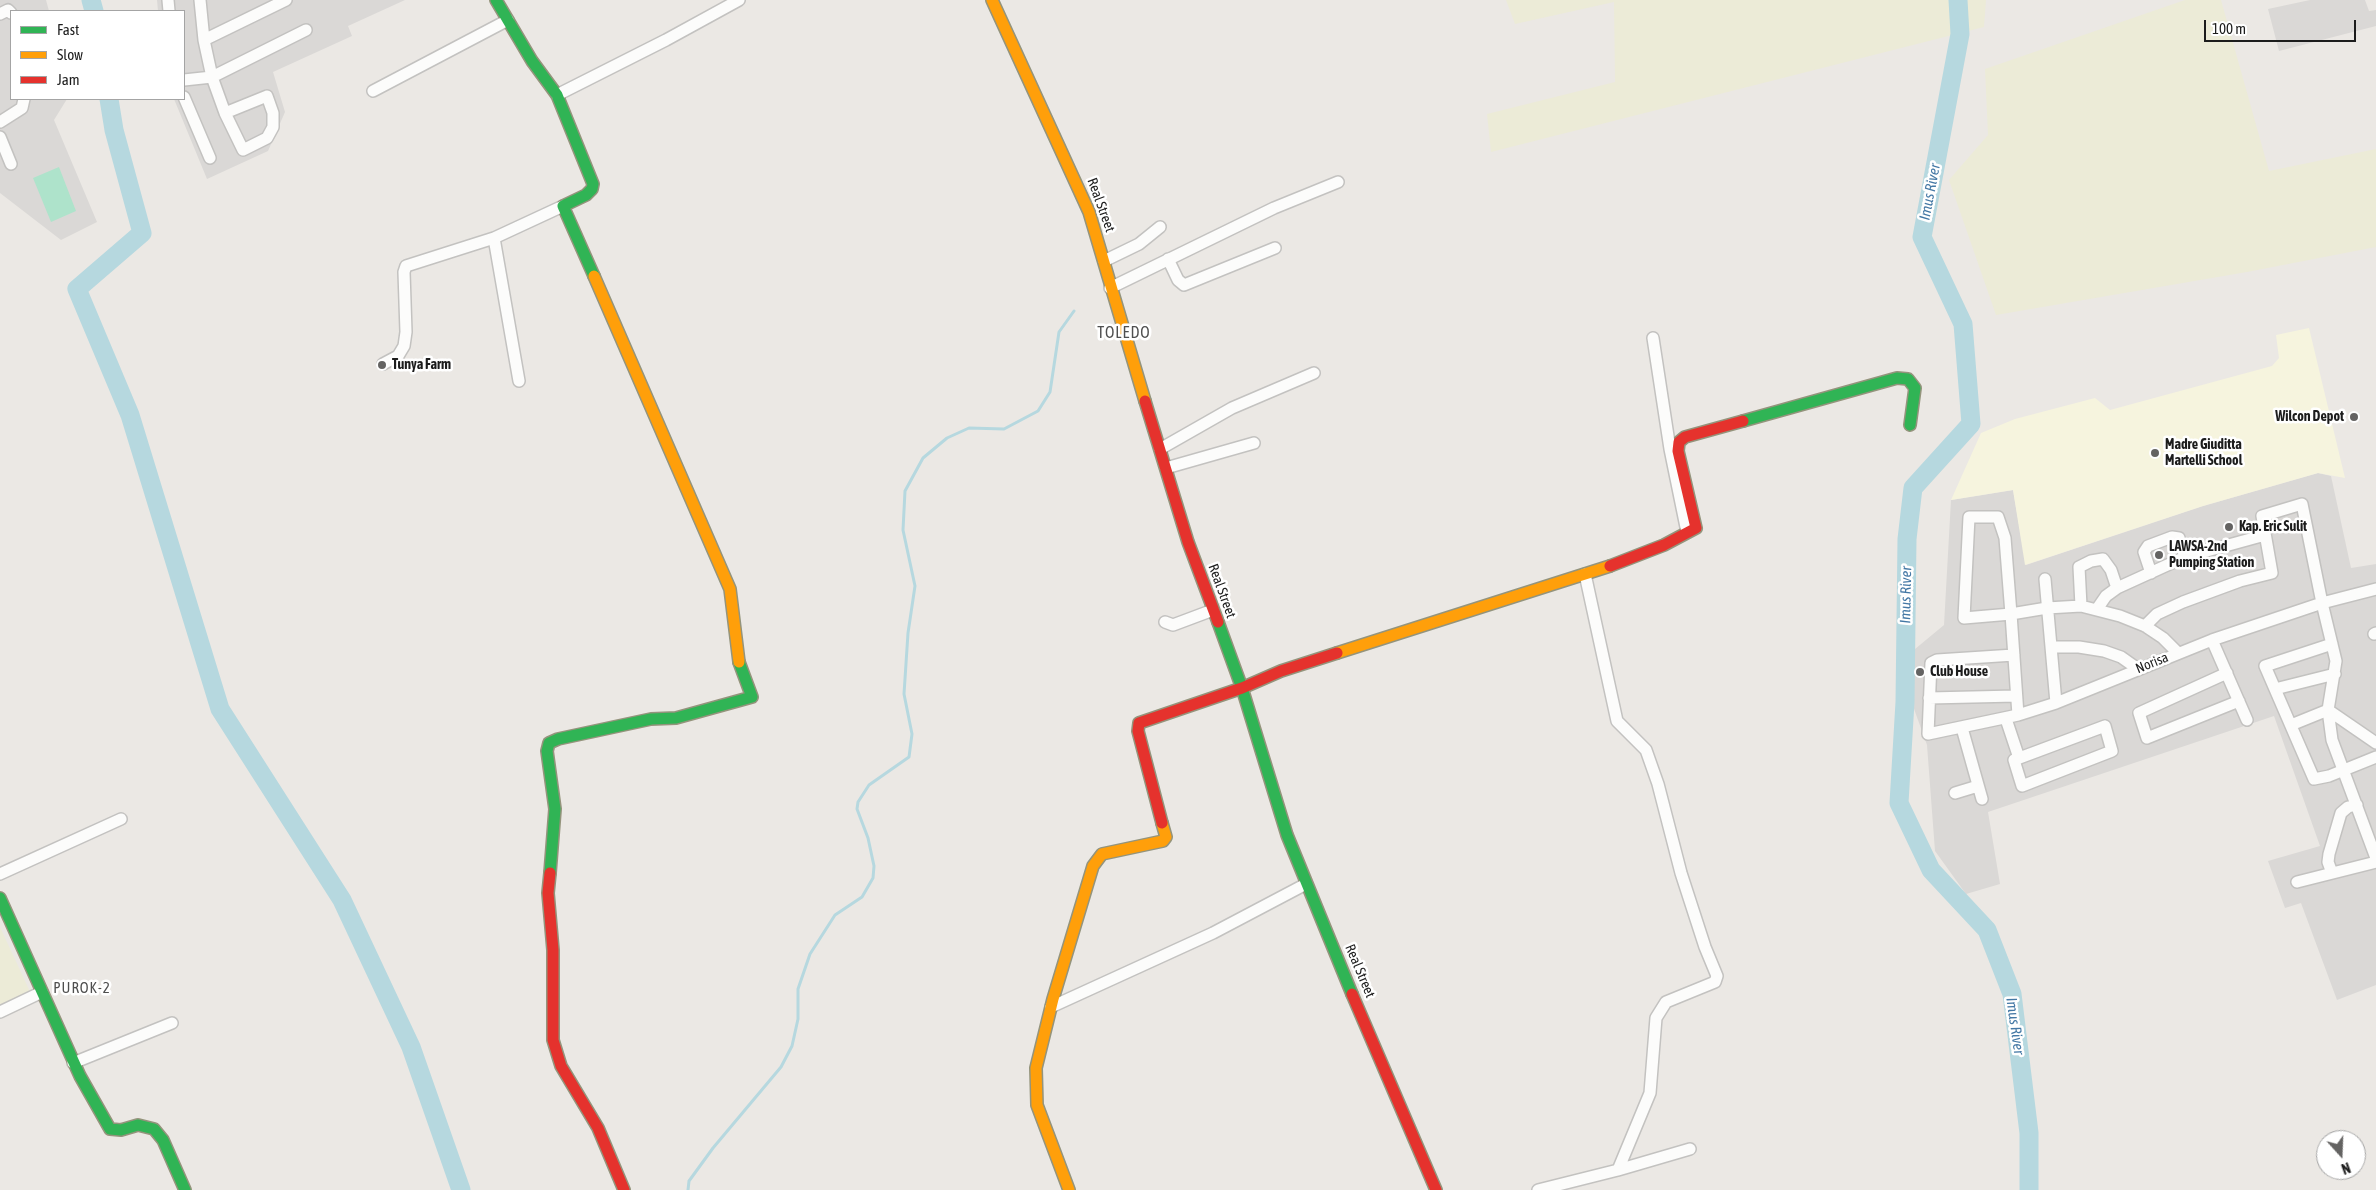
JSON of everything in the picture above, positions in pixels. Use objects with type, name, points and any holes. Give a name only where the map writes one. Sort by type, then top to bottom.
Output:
[{"type":"street","points":[[200,0],[204,40],[212,77],[225,113],[243,150],[267,138],[274,127],[267,96],[225,113]]},
{"type":"street","points":[[204,40],[286,0]]},
{"type":"street","points":[[383,364],[398,356],[404,346],[406,332],[404,272],[406,266],[494,238],[586,195],[592,189],[593,184],[557,95],[496,0]]},
{"type":"street","points":[[557,95],[666,40],[739,0]]},
{"type":"street","name":"Real Street","points":[[992,0],[1074,173],[1089,212],[1110,288],[1188,542],[1242,688],[1287,835],[1436,1190]]},
{"type":"street","points":[[373,91],[508,20]]},
{"type":"street","points":[[185,80],[212,77],[306,30]]},
{"type":"street","points":[[185,99],[210,158]]},
{"type":"street","points":[[0,122],[22,108],[24,100]]},
{"type":"street","points":[[0,137],[11,164]]},
{"type":"street","points":[[1110,288],[1274,208],[1338,182]]},
{"type":"street","points":[[563,206],[730,589],[737,655],[752,697],[676,718],[651,719],[558,738],[549,743],[547,751],[555,808],[548,893],[553,950],[553,1040],[562,1066],[598,1128],[624,1190]]},
{"type":"street","points":[[1104,261],[1138,244],[1160,227]]},
{"type":"street","points":[[494,238],[519,381]]},
{"type":"street","points":[[1168,259],[1178,280],[1184,285],[1275,248]]},
{"type":"street","points":[[1653,338],[1670,449],[1687,532]]},
{"type":"street","points":[[1160,449],[1232,408],[1314,373]]},
{"type":"street","points":[[1068,1190],[1037,1105],[1036,1068],[1051,1007],[1093,866],[1098,857],[1102,854],[1163,841],[1166,837],[1137,726],[1242,688],[1281,671],[1585,574],[1664,545],[1696,528],[1678,451],[1679,442],[1685,437],[1896,378],[1908,379],[1915,388],[1910,424]]},
{"type":"street","points":[[1166,468],[1254,443]]},
{"type":"street","points":[[2144,626],[2157,614],[2183,602],[2240,581],[2272,574],[2262,516],[2302,504],[2322,603],[2336,660],[2328,710],[2332,740],[2376,860],[2297,882]]},
{"type":"street","points":[[2018,716],[2016,696],[2014,655],[2011,614],[2005,538],[1998,517],[1969,517],[1964,618],[2011,614],[2047,608],[2080,606],[2097,609],[2144,626],[2167,641],[2178,653]]},
{"type":"street","points":[[2097,609],[2106,596],[2117,588],[2185,557],[2209,548],[2265,535]]},
{"type":"street","points":[[2151,573],[2144,552],[2148,546],[2172,537],[2179,538],[2185,557]]},
{"type":"street","points":[[2080,606],[2079,567],[2091,560],[2103,559],[2111,570],[2117,588]]},
{"type":"street","points":[[1585,574],[1617,721],[1646,750],[1658,784],[1681,873],[1704,947],[1717,976],[1714,982],[1666,1002],[1656,1018],[1650,1093],[1618,1170]]},
{"type":"street","points":[[2045,579],[2056,703]]},
{"type":"street","name":"Norisa","points":[[1929,698],[1928,734],[2006,719],[2056,703],[2212,640],[2322,603],[2376,589]]},
{"type":"street","points":[[1165,622],[1173,624],[1213,610]]},
{"type":"street","points":[[2212,640],[2247,720]]},
{"type":"street","points":[[2332,644],[2266,666],[2314,780],[2376,757]]},
{"type":"street","points":[[2051,647],[2080,647],[2104,651],[2121,657],[2138,669]]},
{"type":"street","points":[[2014,655],[1937,660],[1932,663],[1929,698],[2016,696]]},
{"type":"street","points":[[2227,673],[2139,713],[2147,738],[2239,701]]},
{"type":"street","points":[[2275,689],[2335,674]]},
{"type":"street","points":[[2291,725],[2328,710]]},
{"type":"street","points":[[2328,710],[2376,743]]},
{"type":"street","points":[[2006,719],[2019,758]]},
{"type":"street","points":[[2105,726],[2112,751],[2022,786],[2014,760],[2019,758],[2105,726]]},
{"type":"street","points":[[1962,728],[1982,798]]},
{"type":"street","points":[[1955,792],[1978,786]]},
{"type":"street","points":[[2332,873],[2328,862],[2329,854],[2340,814],[2348,807],[2357,805]]},
{"type":"street","points":[[0,874],[121,819]]},
{"type":"street","points":[[1051,1007],[1213,933],[1306,884]]},
{"type":"street","points":[[0,898],[73,1063],[110,1128],[121,1130],[138,1125],[154,1128],[164,1140],[185,1190]]},
{"type":"street","points":[[0,1012],[42,992]]},
{"type":"street","points":[[73,1063],[172,1023]]},
{"type":"street","points":[[1538,1190],[1618,1170],[1690,1149]]},
{"type":"shaded area","points":[[0,0],[46,0],[49,10],[10,10],[10,100],[66,100],[54,120],[97,222],[61,240],[0,193]]},
{"type":"shaded area","points":[[157,0],[405,0],[348,26],[352,36],[273,72],[285,112],[268,151],[207,179],[174,100],[185,100],[185,10],[158,10]]},
{"type":"shaded area","points":[[2310,0],[2365,0],[2369,11],[2376,10],[2376,26],[2279,51],[2268,9]]},
{"type":"shaded area","name":"Madre Giuditta Martelli School","points":[[2309,328],[2345,478],[2318,473],[2203,506],[2025,565],[2013,490],[1951,500],[1981,433],[2015,419],[2095,398],[2110,410],[2272,366],[2279,358],[2276,335]]},
{"type":"shaded area","points":[[2318,473],[2331,476],[2351,568],[2376,564],[2376,985],[2337,1000],[2301,903],[2285,908],[2268,861],[2320,846],[2274,716],[1988,812],[2000,884],[1966,894],[1935,851],[1927,745],[1904,681],[1903,659],[1944,625],[1951,500],[2013,490],[2026,565],[2203,506]]},
{"type":"green space","points":[[1506,0],[1986,0],[1984,27],[1491,152],[1487,114],[1615,82],[1614,2],[1515,24]]},
{"type":"green space","points":[[2185,0],[2221,0],[2269,171],[2376,149],[2376,247],[2247,272],[1996,315],[1949,180],[1988,135],[1985,69]]},
{"type":"green space","points":[[59,167],[76,211],[51,222],[33,178]]},
{"type":"green space","points":[[0,927],[32,996],[0,1012]]},
{"type":"waterway","points":[[91,0],[94,10]]},
{"type":"waterway","name":"Imus River","points":[[1958,0],[1960,34],[1922,237],[1963,324],[1971,424],[1913,488],[1907,539],[1905,702],[1899,803],[1931,870],[1987,930],[2012,994],[2029,1133],[2029,1190]]},
{"type":"waterway","points":[[109,100],[114,130],[142,233],[77,289],[130,415],[220,709],[342,900],[411,1047],[461,1190]]},
{"type":"waterway","points":[[688,1190],[689,1181],[713,1148],[781,1067],[792,1046],[798,1019],[798,989],[810,954],[835,915],[862,897],[873,878],[874,866],[868,838],[857,809],[858,802],[869,785],[909,757],[912,734],[904,694],[908,633],[915,586],[903,530],[905,491],[923,458],[947,438],[969,428],[1004,429],[1038,411],[1050,392],[1059,332],[1074,311]]},
{"type":"traffic: fast","points":[[496,0],[532,61],[557,95],[593,184],[592,189],[586,195],[563,206],[594,276]]},
{"type":"traffic: fast","points":[[1743,421],[1897,378],[1908,379],[1915,388],[1910,425]]},
{"type":"traffic: fast","points":[[1218,622],[1242,688],[1287,835],[1352,994]]},
{"type":"traffic: fast","points":[[550,873],[555,809],[547,751],[549,743],[558,739],[651,719],[676,718],[752,697],[739,662]]},
{"type":"traffic: fast","points":[[0,898],[80,1076],[110,1129],[121,1130],[138,1125],[154,1129],[163,1140],[185,1190]]},
{"type":"traffic: slow","points":[[992,0],[1089,212],[1145,401]]},
{"type":"traffic: slow","points":[[594,276],[730,589],[739,662]]},
{"type":"traffic: slow","points":[[1337,653],[1610,566]]},
{"type":"traffic: slow","points":[[1069,1190],[1037,1105],[1036,1068],[1053,999],[1093,866],[1102,854],[1163,841],[1166,837],[1162,823]]},
{"type":"traffic: jam","points":[[1145,401],[1188,542],[1218,622]]},
{"type":"traffic: jam","points":[[1610,566],[1664,545],[1696,528],[1678,451],[1679,442],[1685,437],[1743,421]]},
{"type":"traffic: jam","points":[[1162,823],[1138,731],[1139,723],[1242,688],[1281,671],[1337,653]]},
{"type":"traffic: jam","points":[[550,873],[548,893],[553,950],[553,1040],[561,1066],[598,1128],[624,1190]]},
{"type":"traffic: jam","points":[[1352,994],[1436,1190]]},
{"type":"place","name":"Tunya Farm","points":[[382,365]]},
{"type":"place","name":"Wilcon Depot","points":[[2354,417]]},
{"type":"place","name":"Madre Giuditta Martelli School","points":[[2155,453]]},
{"type":"place","name":"Kap. Eric Sulit","points":[[2229,527]]},
{"type":"place","name":"LAWSA-2nd Pumping Station","points":[[2159,555]]},
{"type":"place","name":"Club House","points":[[1920,672]]},
{"type":"district","name":"TOLEDO","points":[[1124,333]]},
{"type":"district","name":"PUROK-2","points":[[82,988]]}]
